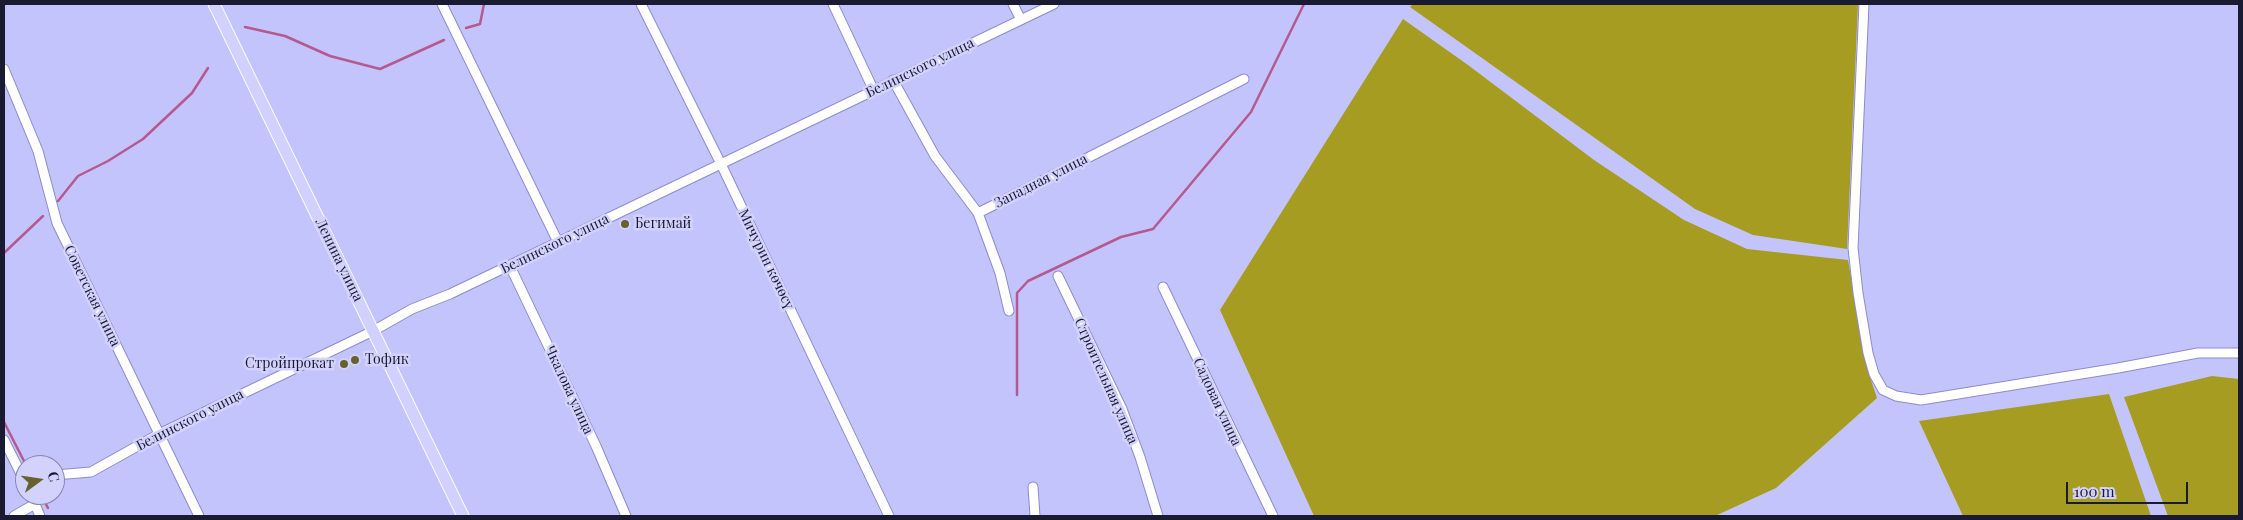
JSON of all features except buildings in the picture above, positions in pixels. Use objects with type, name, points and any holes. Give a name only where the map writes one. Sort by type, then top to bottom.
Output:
[{"type":"main road","name":"Ленина улица","points":[[214,4],[463,516]]},
{"type":"street","points":[[442,4],[558,242]]},
{"type":"street","name":"Мичурин көчөсү","points":[[641,4],[721,164],[889,516]]},
{"type":"street","points":[[833,4],[874,91]]},
{"type":"street","points":[[1013,4],[1020,20]]},
{"type":"street","name":"Белинского улица","points":[[65,474],[91,472],[159,434],[374,331],[412,309],[450,294],[510,266],[1054,4]]},
{"type":"street","points":[[1864,4],[1854,248],[1858,293],[1868,353],[1874,374],[1883,390],[1896,396],[1921,400],[2198,353],[2239,353]]},
{"type":"street","name":"Советская улица","points":[[4,69],[38,151],[57,222],[199,516]]},
{"type":"street","name":"Западная улица","points":[[893,80],[935,156],[978,213],[1244,78]]},
{"type":"street","points":[[978,213],[1000,273],[1010,311]]},
{"type":"street","name":"Чкалова улица","points":[[510,266],[596,446],[626,516]]},
{"type":"street","name":"Строительная улица","points":[[1058,276],[1122,408],[1140,457],[1158,516]]},
{"type":"street","name":"Садовая улица","points":[[1164,287],[1273,516]]},
{"type":"street","points":[[4,440],[15,462]]},
{"type":"street","points":[[1033,488],[1035,516]]},
{"type":"street","points":[[14,516],[26,505]]},
{"type":"shaded area","points":[[1413,4],[1858,4],[1847,249],[1753,235],[1695,209],[1410,7]]},
{"type":"shaded area","points":[[1403,19],[1468,65],[1594,160],[1684,220],[1747,249],[1848,260],[1867,368],[1877,398],[1776,488],[1715,516],[1314,516],[1220,310]]},
{"type":"shaded area","points":[[2212,376],[2239,379],[2239,516],[2168,516],[2124,397]]},
{"type":"shaded area","points":[[2109,394],[2151,516],[1963,516],[1919,421]]},
{"type":"waterway","points":[[466,28],[480,24],[484,4]]},
{"type":"waterway","points":[[1017,395],[1017,293],[1028,281],[1121,237],[1153,229],[1251,112],[1304,4]]},
{"type":"waterway","points":[[245,27],[285,36],[330,56],[380,69],[444,40]]},
{"type":"waterway","points":[[58,201],[78,176],[108,161],[143,139],[192,93],[208,68]]},
{"type":"waterway","points":[[4,253],[43,216]]},
{"type":"waterway","points":[[4,422],[21,455]]},
{"type":"place","name":"Бегимай","points":[[625,224]]},
{"type":"place","name":"Тофик","points":[[355,360]]},
{"type":"place","name":"Стройпрокат","points":[[344,364]]}]
